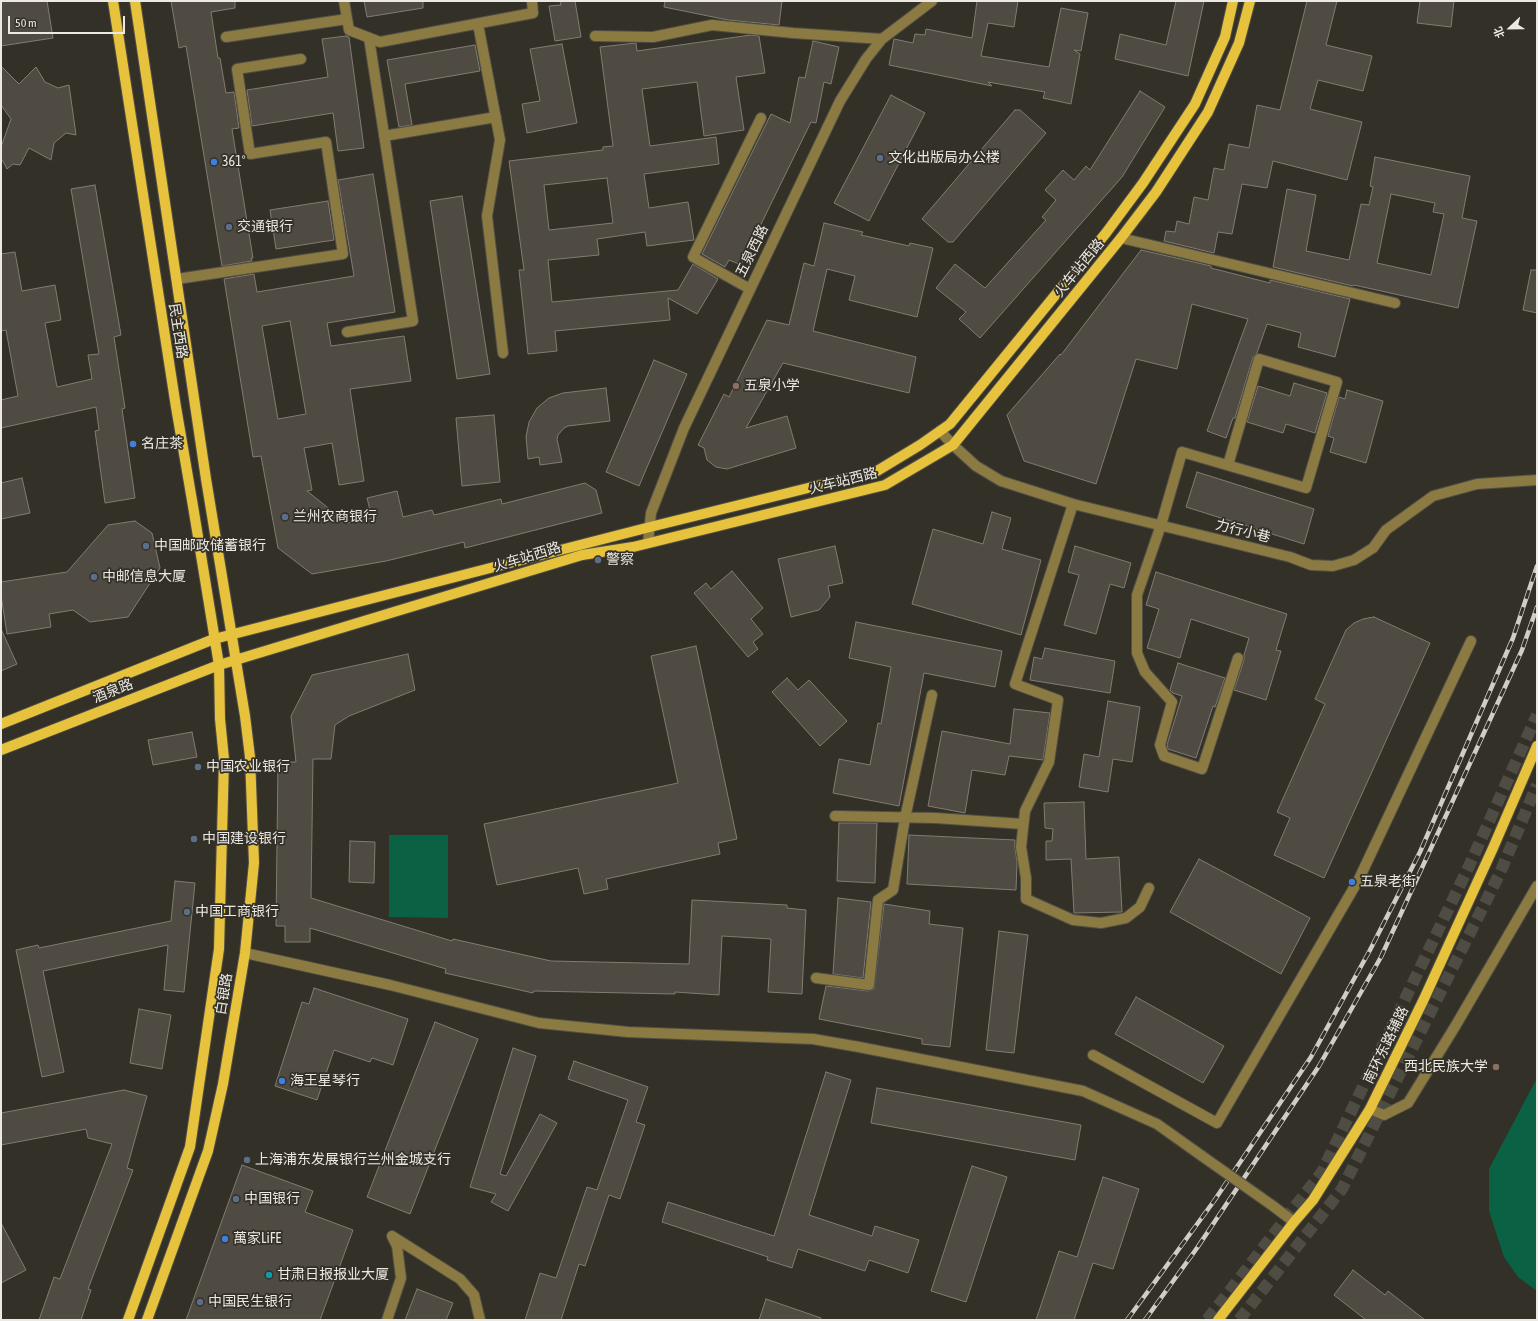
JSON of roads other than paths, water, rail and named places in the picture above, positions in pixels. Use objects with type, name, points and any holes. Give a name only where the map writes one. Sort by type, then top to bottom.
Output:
[{"type":"main road","name":"民主西路","points":[[113,1],[176,407],[219,665]]},
{"type":"main road","name":"民主西路","points":[[135,1],[206,479],[235,661]]},
{"type":"main road","name":"火车站西路","points":[[231,635],[650,527],[877,471],[920,445],[950,424],[1106,233],[1143,183],[1195,104],[1225,37],[1233,1]]},
{"type":"main road","name":"火车站西路","points":[[235,661],[582,555],[633,547],[885,485],[953,445],[1121,238],[1156,192],[1208,112],[1240,43],[1250,1]]},
{"type":"main road","name":"酒泉路","points":[[1,724],[214,639],[231,635]]},
{"type":"main road","name":"酒泉路","points":[[1,750],[219,665],[235,661]]},
{"type":"main road","name":"白银路","points":[[147,1320],[208,1151],[223,1084],[245,953],[254,863],[250,757],[245,711],[235,661]]},
{"type":"main road","name":"白银路","points":[[128,1320],[190,1147],[219,949],[224,759],[220,718],[219,665]]},
{"type":"main road","name":"南环东路辅路","points":[[1218,1320],[1294,1222],[1313,1200],[1370,1109],[1423,1001],[1494,848],[1536,751]]},
{"type":"street","points":[[344,1],[348,30],[380,42],[533,13],[532,1]]},
{"type":"street","name":"五泉西路","points":[[648,543],[651,513],[684,428],[840,101],[866,59],[882,39],[932,1]]},
{"type":"street","points":[[226,37],[347,19]]},
{"type":"street","points":[[478,24],[500,140],[487,216],[504,353]]},
{"type":"street","points":[[595,36],[654,37],[712,25],[793,33],[882,39]]},
{"type":"street","points":[[347,332],[413,321],[369,38]]},
{"type":"street","points":[[177,279],[343,254],[326,142],[250,154],[237,69],[301,59]]},
{"type":"street","points":[[384,136],[496,117]]},
{"type":"street","points":[[750,289],[693,257],[761,118]]},
{"type":"street","points":[[1121,238],[1394,303]]},
{"type":"street","points":[[1228,465],[1259,359],[1337,382],[1306,488],[1182,452],[1161,525],[1137,595],[1137,653],[1144,672],[1172,702],[1160,745],[1164,756],[1202,769],[1238,658]]},
{"type":"street","name":"力行小巷","points":[[940,431],[976,466],[1001,481],[1073,504],[1290,557],[1311,565],[1333,566],[1354,560],[1373,548],[1386,530],[1433,496],[1477,484],[1537,480]]},
{"type":"street","points":[[1073,504],[1015,684],[1058,700],[1049,762],[1024,811],[1021,847],[1026,878],[1026,900],[1073,920],[1101,923],[1126,918],[1140,907],[1148,888]]},
{"type":"street","points":[[1093,1055],[1217,1124],[1359,878],[1471,641]]},
{"type":"street","points":[[816,978],[869,985],[878,900],[893,890],[905,818],[932,696]]},
{"type":"street","points":[[836,816],[1023,824]]},
{"type":"street","points":[[1370,1109],[1384,1115],[1408,1103],[1456,1025],[1537,886]]},
{"type":"street","points":[[245,953],[390,985],[539,1023],[628,1032],[813,1039],[890,1052],[1083,1091],[1157,1124],[1294,1222]]},
{"type":"street","points":[[387,1320],[401,1278],[397,1246],[392,1236],[460,1279],[474,1295],[480,1320]]},
{"type":"tunnel","points":[[1207,1320],[1322,1172],[1470,864],[1537,715]]},
{"type":"tunnel","points":[[1239,1320],[1342,1189],[1500,873],[1537,785]]},
{"type":"railway","points":[[1127,1320],[1214,1201],[1311,1057],[1370,950],[1420,852],[1513,638],[1537,566]]},
{"type":"railway","points":[[1145,1320],[1197,1248],[1319,1066],[1381,957],[1522,650],[1537,607]]},
{"type":"place","name":"文化出版局办公楼","points":[[880,158]]},
{"type":"place","name":"361°","points":[[214,162]]},
{"type":"place","name":"交通银行","points":[[229,227]]},
{"type":"place","name":"五泉小学","points":[[736,386]]},
{"type":"place","name":"名庄茶","points":[[133,444]]},
{"type":"place","name":"兰州农商银行","points":[[285,517]]},
{"type":"place","name":"中国邮政储蓄银行","points":[[146,546]]},
{"type":"place","name":"警察","points":[[598,560]]},
{"type":"place","name":"中邮信息大厦","points":[[94,577]]},
{"type":"place","name":"中国农业银行","points":[[198,767]]},
{"type":"place","name":"中国建设银行","points":[[194,839]]},
{"type":"place","name":"五泉老街","points":[[1352,882]]},
{"type":"place","name":"中国工商银行","points":[[187,912]]},
{"type":"place","name":"西北民族大学","points":[[1496,1067]]},
{"type":"place","name":"海王星琴行","points":[[282,1081]]},
{"type":"place","name":"上海浦东发展银行兰州金城支行","points":[[247,1160]]},
{"type":"place","name":"中国银行","points":[[236,1199]]},
{"type":"place","name":"萬家LiFE","points":[[225,1239]]},
{"type":"place","name":"甘肃日报报业大厦","points":[[269,1275]]},
{"type":"place","name":"中国民生银行","points":[[200,1302]]}]
